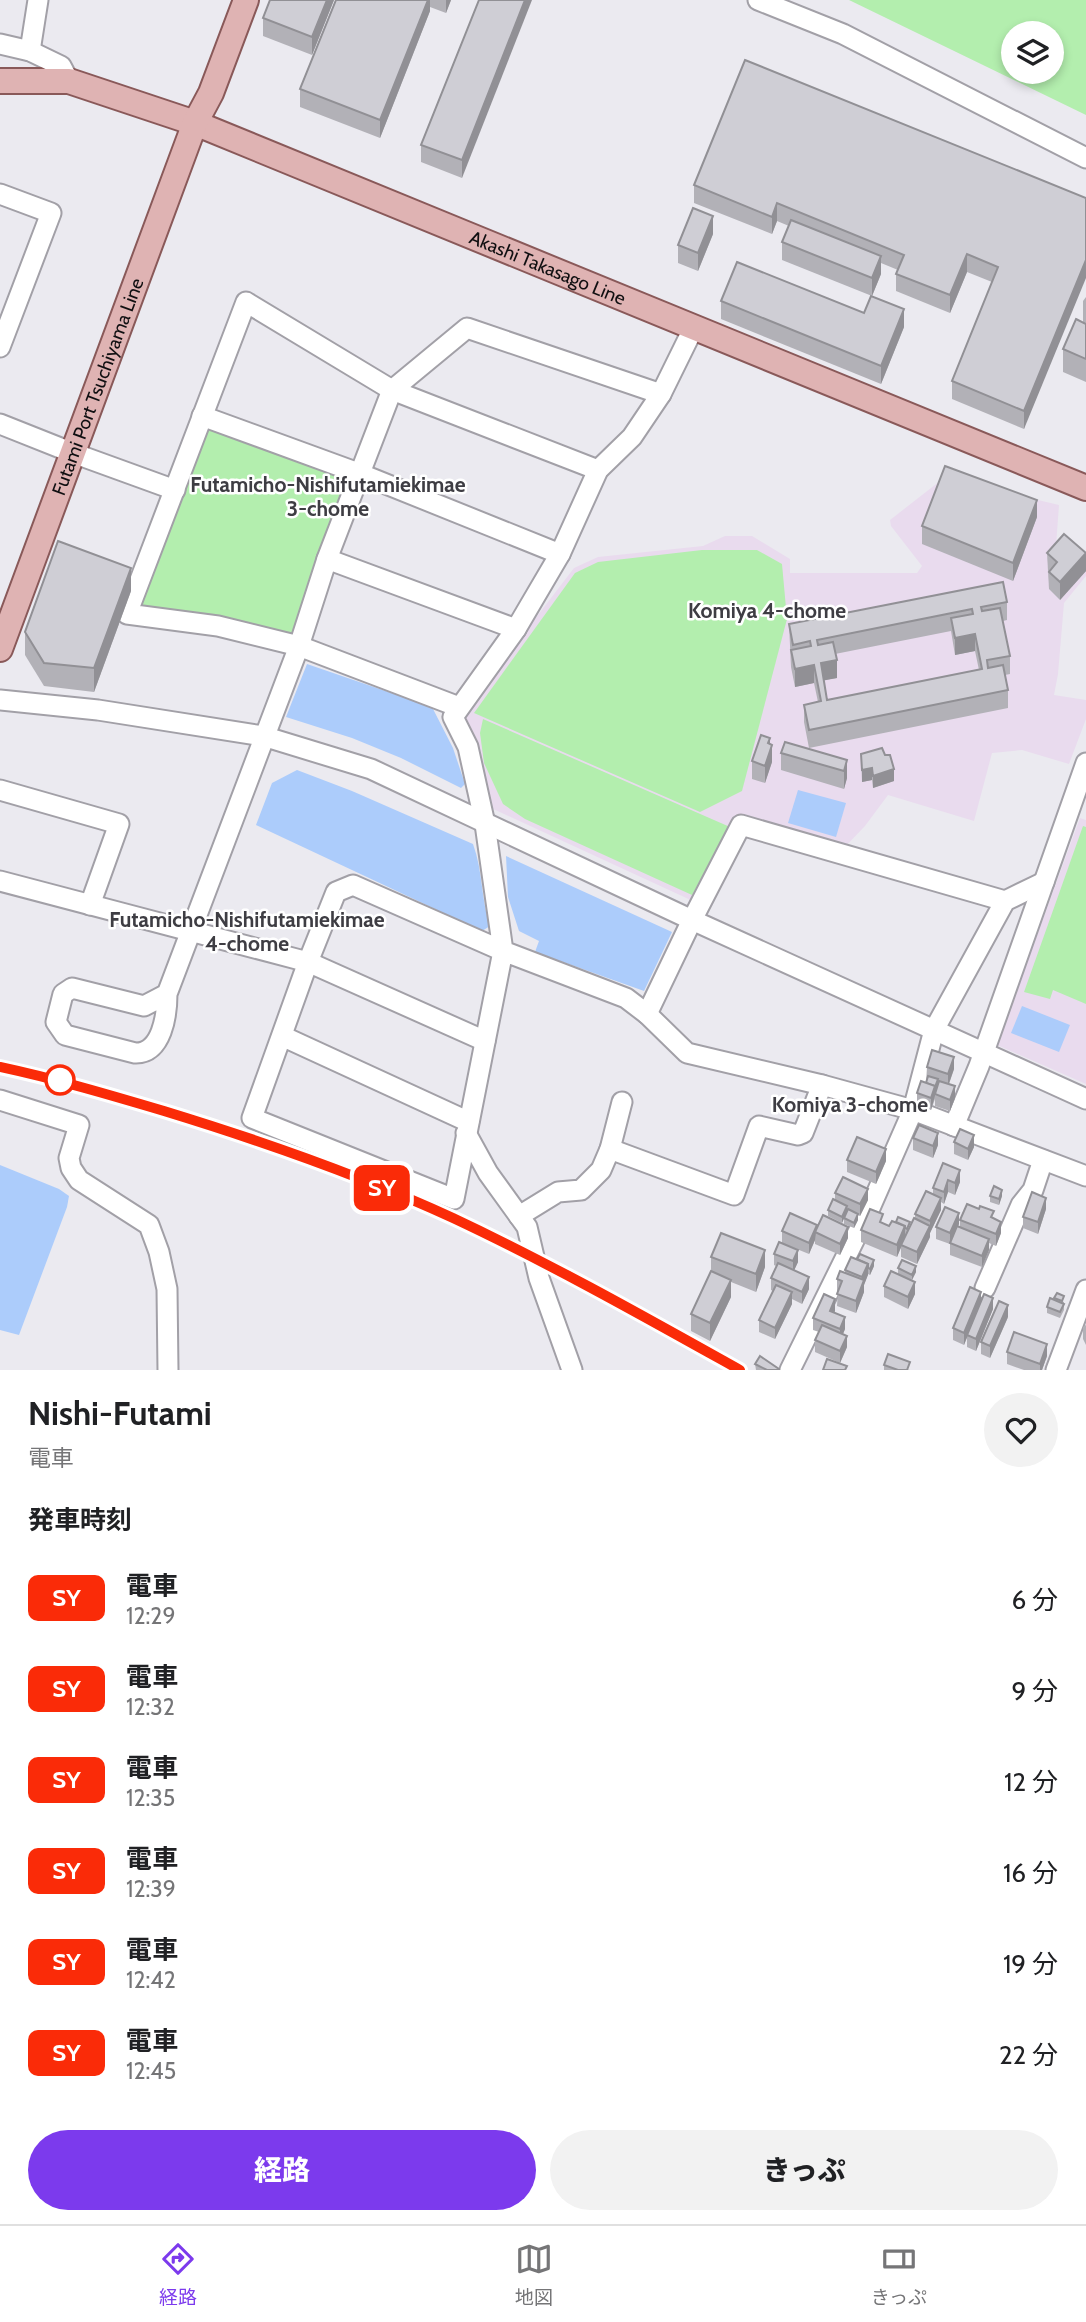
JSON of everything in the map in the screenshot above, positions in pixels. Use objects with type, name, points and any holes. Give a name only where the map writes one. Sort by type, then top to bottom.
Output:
[{"type":"main road","name":"Futami Port Tsuchiyama Line","points":[[195,123],[198,84],[231,0]]},
{"type":"main road","name":"Futami Port Tsuchiyama Line","points":[[0,649],[195,123],[211,93],[246,0]]},
{"type":"main road","name":"Akashi Takasago Line","points":[[0,81],[69,81],[195,123],[1086,488]]},
{"type":"street","points":[[30,51],[38,0]]},
{"type":"street","points":[[758,0],[843,34],[1086,158]]},
{"type":"street","points":[[0,44],[30,51],[61,66],[69,81]]},
{"type":"street","points":[[0,194],[51,213],[5,316],[0,347]]},
{"type":"street","points":[[459,707],[299,646],[218,626],[127,614],[246,302],[392,390],[598,470]]},
{"type":"street","points":[[694,327],[661,394],[632,437],[598,470],[561,554],[516,629],[453,717],[468,747],[485,824],[503,951],[454,1199],[252,1118],[336,892],[354,885],[503,951],[626,998],[647,1014],[687,1053],[913,1110],[1086,1176]]},
{"type":"street","points":[[167,994],[144,1006],[72,988],[63,994],[56,1022],[65,1035],[142,1054],[155,1045],[166,1013],[167,994],[299,646],[327,559],[392,390],[467,328],[661,394]]},
{"type":"street","points":[[202,416],[361,474],[561,554]]},
{"type":"street","points":[[0,424],[175,490]]},
{"type":"street","points":[[327,559],[516,629]]},
{"type":"street","points":[[0,700],[98,710],[263,736],[371,769],[692,920],[1086,1099]]},
{"type":"street","points":[[954,1126],[1044,882],[1079,810],[1086,763]]},
{"type":"street","points":[[0,790],[119,824],[90,905]]},
{"type":"street","points":[[647,1014],[741,825],[1005,901]]},
{"type":"street","points":[[0,881],[308,962],[485,1041]]},
{"type":"street","points":[[790,1370],[870,1208],[913,1110],[934,1030],[1005,901],[1044,882]]},
{"type":"street","points":[[282,1036],[468,1127],[488,1173],[527,1227],[540,1278],[572,1370]]},
{"type":"street","points":[[610,1149],[734,1195],[759,1126],[798,1135],[803,1132],[822,1085]]},
{"type":"street","points":[[0,1100],[79,1125],[69,1158],[71,1168],[79,1180],[149,1225],[159,1252],[167,1289],[168,1370]]},
{"type":"street","points":[[519,1216],[558,1192],[581,1190],[601,1170],[610,1149],[622,1102]]},
{"type":"street","points":[[985,1288],[1021,1205],[1033,1190],[1043,1160]]},
{"type":"street","points":[[1056,1370],[1086,1290]]},
{"type":"shaded area","points":[[949,474],[1059,505],[1056,546],[1086,560],[1086,576],[1064,603],[1054,695],[1086,700],[1086,719],[1069,764],[1022,750],[992,753],[974,821],[888,795],[865,826],[842,850],[739,820],[695,902],[491,808],[460,717],[574,568],[598,557],[703,546],[725,536],[752,536],[790,559],[790,573],[917,573],[922,566],[891,526],[890,520]]},
{"type":"shaded area","points":[[1080,818],[1086,820],[1086,1084],[997,1045]]},
{"type":"green space","points":[[849,0],[1086,0],[1086,115],[1022,84],[1064,84],[1064,21],[1001,21],[1001,74]]},
{"type":"green space","points":[[212,426],[345,478],[347,484],[297,631],[285,635],[141,610],[138,604],[204,429]]},
{"type":"green space","points":[[702,550],[757,550],[782,564],[787,619],[742,791],[700,812],[474,713],[575,573],[598,562]]},
{"type":"green space","points":[[483,719],[730,827],[692,895],[525,819],[503,804],[484,763],[480,733]]},
{"type":"green space","points":[[1083,826],[1086,827],[1086,1004],[1053,990],[1050,999],[1024,992]]},
{"type":"water","points":[[307,664],[432,707],[453,748],[465,784],[461,788],[401,758],[352,738],[286,717]]},
{"type":"water","points":[[297,770],[473,844],[490,926],[482,931],[256,825],[272,783]]},
{"type":"water","points":[[798,790],[846,803],[836,837],[788,823]]},
{"type":"water","points":[[506,856],[672,932],[644,991],[535,952],[539,941],[519,931],[508,897]]},
{"type":"water","points":[[1022,1006],[1070,1025],[1059,1052],[1011,1033]]},
{"type":"water","points":[[0,1165],[59,1189],[69,1196],[19,1335],[0,1330]]},
{"type":"building","points":[[270,0],[327,0],[312,37],[263,18]]},
{"type":"building","points":[[336,0],[428,0],[380,120],[300,89]]},
{"type":"building","points":[[479,0],[525,0],[462,160],[421,145]]},
{"type":"building","points":[[745,60],[1086,198],[1086,260],[1024,411],[952,381],[998,267],[967,254],[950,295],[896,274],[904,255],[777,203],[772,217],[694,185]]},
{"type":"building","points":[[693,208],[713,216],[698,253],[678,245]]},
{"type":"building","points":[[791,220],[881,256],[872,278],[782,242]]},
{"type":"building","points":[[737,262],[864,313],[871,296],[904,309],[881,366],[721,301]]},
{"type":"building","points":[[1076,319],[1086,324],[1086,359],[1063,349]]},
{"type":"building","points":[[945,466],[1037,500],[1013,563],[922,526]]},
{"type":"building","points":[[1064,534],[1086,553],[1060,582],[1049,572],[1057,562],[1047,553]]},
{"type":"building","points":[[58,541],[131,568],[94,668],[44,663],[25,632]]},
{"type":"building","points":[[1003,582],[1007,602],[981,607],[982,611],[1000,608],[1010,656],[987,660],[988,668],[1003,665],[1008,690],[809,730],[804,705],[821,701],[814,665],[795,669],[791,650],[811,646],[810,641],[793,645],[789,624]],"holes":[[[972,609],[973,614],[951,618],[955,638],[975,634],[982,669],[827,700],[821,663],[837,660],[833,642],[818,645],[817,640]]]},
{"type":"building","points":[[761,735],[770,738],[768,743],[772,745],[765,766],[752,761]]},
{"type":"building","points":[[785,742],[847,760],[844,771],[781,753]]},
{"type":"building","points":[[882,748],[885,755],[890,755],[894,769],[873,776],[872,768],[862,770],[861,754]]},
{"type":"building","points":[[932,1050],[954,1057],[948,1074],[927,1067]]},
{"type":"building","points":[[928,1076],[938,1079],[935,1087],[926,1083]]},
{"type":"building","points":[[921,1081],[935,1086],[931,1098],[917,1093]]},
{"type":"building","points":[[939,1081],[955,1086],[950,1100],[935,1094]]},
{"type":"building","points":[[919,1125],[938,1133],[933,1146],[913,1138]]},
{"type":"building","points":[[960,1129],[974,1135],[968,1149],[954,1142]]},
{"type":"building","points":[[857,1137],[886,1149],[876,1172],[847,1160]]},
{"type":"building","points":[[943,1163],[960,1170],[955,1183],[948,1180],[944,1192],[933,1188]]},
{"type":"building","points":[[843,1177],[868,1189],[860,1204],[835,1193]]},
{"type":"building","points":[[994,1186],[1002,1190],[999,1199],[990,1196]]},
{"type":"building","points":[[926,1191],[941,1198],[930,1221],[915,1214]]},
{"type":"building","points":[[1032,1192],[1046,1198],[1038,1222],[1023,1217]]},
{"type":"building","points":[[833,1199],[847,1206],[842,1217],[828,1210]]},
{"type":"building","points":[[967,1204],[994,1211],[991,1217],[1001,1222],[996,1234],[960,1220]]},
{"type":"building","points":[[945,1207],[959,1213],[950,1233],[936,1227]]},
{"type":"building","points":[[848,1209],[858,1214],[854,1223],[844,1218]]},
{"type":"building","points":[[870,1209],[883,1214],[880,1222],[889,1226],[892,1221],[905,1226],[897,1245],[861,1230]]},
{"type":"building","points":[[790,1213],[817,1225],[809,1243],[782,1231]]},
{"type":"building","points":[[823,1215],[848,1227],[840,1244],[815,1232]]},
{"type":"building","points":[[898,1217],[910,1222],[907,1229],[896,1222]]},
{"type":"building","points":[[914,1218],[930,1226],[917,1252],[901,1245]]},
{"type":"building","points":[[957,1226],[989,1239],[982,1256],[950,1243]]},
{"type":"building","points":[[721,1233],[765,1250],[756,1274],[711,1257]]},
{"type":"building","points":[[779,1242],[798,1250],[793,1261],[774,1254]]},
{"type":"building","points":[[860,1254],[874,1260],[870,1269],[868,1264],[857,1259]]},
{"type":"building","points":[[851,1257],[868,1264],[862,1277],[845,1270]]},
{"type":"building","points":[[902,1260],[916,1266],[912,1275],[898,1268]]},
{"type":"building","points":[[778,1263],[809,1277],[802,1292],[771,1278]]},
{"type":"building","points":[[711,1271],[731,1280],[710,1323],[691,1314]]},
{"type":"building","points":[[840,1271],[864,1280],[856,1301],[837,1294],[842,1281],[837,1279]]},
{"type":"building","points":[[891,1271],[915,1282],[908,1297],[884,1286]]},
{"type":"building","points":[[776,1285],[792,1292],[775,1328],[759,1320]]},
{"type":"building","points":[[970,1287],[981,1292],[964,1333],[953,1328]]},
{"type":"building","points":[[1057,1293],[1064,1296],[1062,1301],[1054,1298]]},
{"type":"building","points":[[824,1294],[835,1299],[830,1311],[845,1317],[840,1329],[813,1318]]},
{"type":"building","points":[[984,1294],[993,1298],[976,1339],[967,1335]]},
{"type":"building","points":[[1050,1298],[1064,1304],[1060,1312],[1047,1307]]},
{"type":"building","points":[[999,1301],[1008,1305],[990,1346],[981,1342]]},
{"type":"building","points":[[822,1325],[847,1336],[840,1351],[815,1340]]},
{"type":"building","points":[[1014,1332],[1047,1344],[1040,1364],[1007,1352]]},
{"type":"building","points":[[888,1354],[910,1362],[907,1370],[884,1365]]},
{"type":"building","points":[[760,1356],[779,1370],[767,1370],[755,1364]]},
{"type":"building","points":[[827,1359],[847,1366],[845,1370],[823,1370]]},
{"type":"railway","points":[[0,1067],[85,1088],[205,1124],[313,1160],[384,1188],[526,1254],[740,1370]]},
{"type":"train","name":"SY","points":[[0,1067],[60,1080],[220,1128],[338,1169],[451,1217],[568,1274],[740,1370]]},
{"type":"district","name":"Futamicho-Nishifutamiekimae 3-chome","points":[[328,496]]},
{"type":"district","name":"Komiya 4-chome","points":[[767,610]]},
{"type":"district","name":"Futamicho-Nishifutamiekimae 4-chome","points":[[247,931]]},
{"type":"district","name":"Komiya 3-chome","points":[[850,1104]]}]
